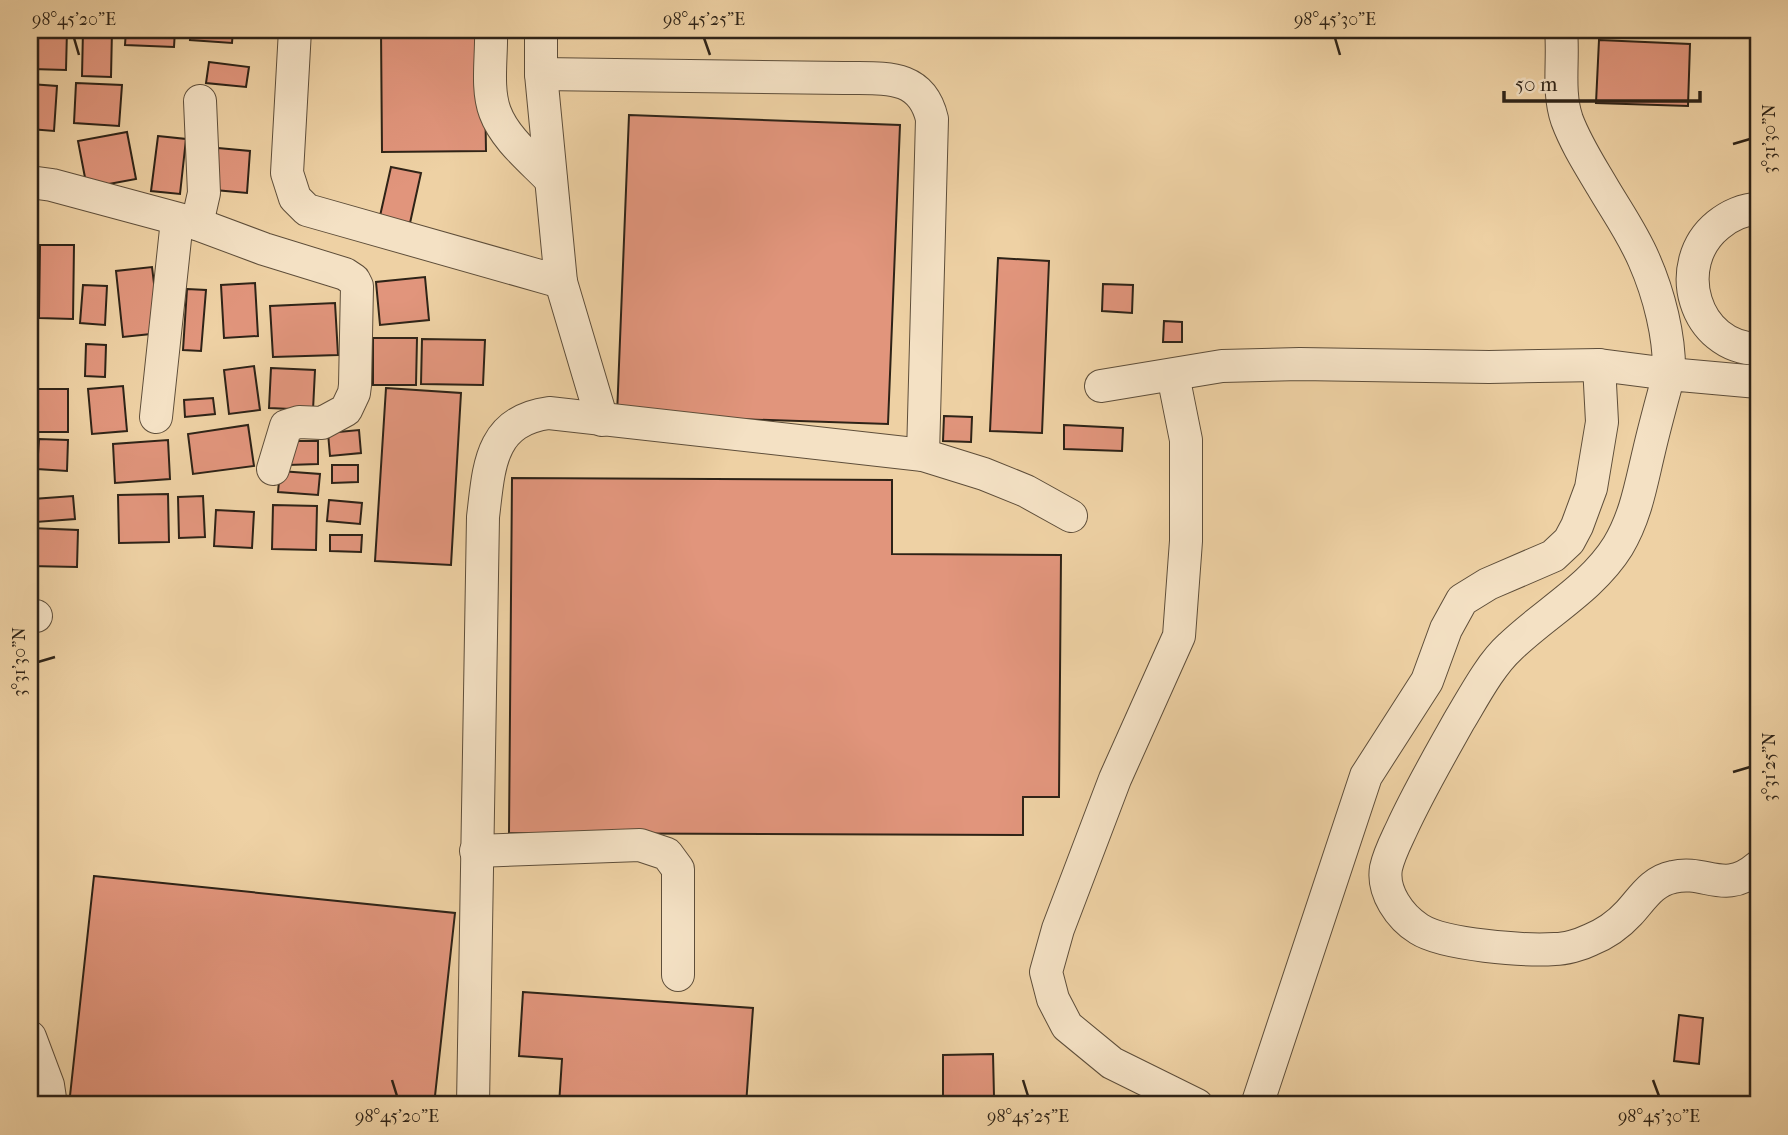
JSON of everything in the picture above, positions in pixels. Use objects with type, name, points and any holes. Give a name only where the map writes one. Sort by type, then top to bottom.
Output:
[{"type":"street","points":[[295,30],[286,173],[295,198],[307,210],[561,282]]},
{"type":"street","points":[[491,30],[491,87],[494,110],[504,130],[551,180]]},
{"type":"street","points":[[541,30],[541,74],[561,282],[602,420]]},
{"type":"street","points":[[1561,30],[1564,55],[1561,93],[1566,118],[1580,149],[1644,260],[1658,301],[1669,358],[1669,374],[1647,456],[1642,486],[1632,519],[1617,547],[1594,577],[1507,649],[1475,694],[1417,795],[1388,860],[1385,871],[1387,885],[1392,901],[1403,917],[1421,930],[1441,938],[1487,945],[1556,949],[1588,942],[1605,933],[1630,912],[1656,884],[1673,876],[1728,882],[1749,875],[1758,867]]},
{"type":"street","points":[[541,74],[885,79],[916,87],[924,96],[932,118],[922,456]]},
{"type":"street","points":[[156,417],[187,222],[204,193],[200,101]]},
{"type":"street","points":[[30,182],[51,185],[187,222],[345,274],[354,280],[357,286],[355,385],[351,400],[346,410],[322,423],[299,422],[286,426],[274,469]]},
{"type":"street","points":[[1758,209],[1728,217],[1709,232],[1696,253],[1691,278],[1695,302],[1707,324],[1725,340],[1748,349],[1758,349]]},
{"type":"street","points":[[1101,386],[1222,366],[1300,364],[1489,367],[1599,365],[1758,382]]},
{"type":"street","points":[[1257,1105],[1367,776],[1427,681],[1446,629],[1462,600],[1488,584],[1553,556],[1569,541],[1577,526],[1591,488],[1602,422],[1599,365]]},
{"type":"street","points":[[1173,375],[1186,440],[1186,541],[1180,636],[1115,779],[1058,929],[1046,972],[1053,999],[1067,1026],[1112,1063],[1197,1105]]},
{"type":"street","points":[[473,1105],[483,517],[490,467],[498,440],[521,421],[533,415],[549,413],[922,456],[984,474],[1027,491],[1071,516]]},
{"type":"street","points":[[476,851],[640,845],[667,854],[678,869],[678,975]]},
{"type":"street","points":[[30,1037],[48,1085],[51,1105]]},
{"type":"building","points":[[33,30],[67,30],[66,70],[32,69]]},
{"type":"building","points":[[83,30],[112,30],[111,77],[82,76]]},
{"type":"building","points":[[126,30],[175,30],[174,47],[125,45]]},
{"type":"building","points":[[191,30],[233,30],[232,43],[190,40]]},
{"type":"building","points":[[381,30],[484,30],[486,151],[382,152]]},
{"type":"building","points":[[1599,40],[1690,44],[1688,106],[1596,103]]},
{"type":"building","points":[[209,62],[249,67],[246,87],[206,83]]},
{"type":"building","points":[[76,83],[122,85],[119,126],[74,123]]},
{"type":"building","points":[[30,84],[57,86],[54,131],[30,129]]},
{"type":"building","points":[[629,115],[900,125],[888,424],[617,415]]},
{"type":"building","points":[[127,132],[136,179],[87,188],[78,141]]},
{"type":"building","points":[[158,136],[186,139],[180,194],[151,191]]},
{"type":"building","points":[[218,148],[250,151],[247,193],[215,190]]},
{"type":"building","points":[[391,167],[421,173],[410,223],[380,216]]},
{"type":"building","points":[[40,245],[74,245],[73,319],[39,318]]},
{"type":"building","points":[[998,258],[1049,261],[1042,433],[990,431]]},
{"type":"building","points":[[152,267],[160,333],[123,337],[116,271]]},
{"type":"building","points":[[425,277],[429,320],[380,325],[376,282]]},
{"type":"building","points":[[255,283],[258,336],[224,338],[221,285]]},
{"type":"building","points":[[1103,284],[1133,285],[1132,313],[1102,311]]},
{"type":"building","points":[[83,285],[107,286],[105,325],[80,323]]},
{"type":"building","points":[[187,289],[206,290],[201,351],[183,350]]},
{"type":"building","points":[[335,303],[338,355],[273,357],[270,306]]},
{"type":"building","points":[[1164,321],[1182,322],[1182,342],[1163,342]]},
{"type":"building","points":[[373,338],[417,338],[416,385],[373,385]]},
{"type":"building","points":[[422,339],[485,340],[483,385],[421,384]]},
{"type":"building","points":[[86,344],[106,345],[105,377],[85,376]]},
{"type":"building","points":[[254,366],[260,410],[229,414],[224,370]]},
{"type":"building","points":[[271,368],[315,370],[313,410],[269,408]]},
{"type":"building","points":[[123,386],[127,431],[92,434],[88,389]]},
{"type":"building","points":[[386,388],[461,393],[451,565],[375,561]]},
{"type":"building","points":[[30,389],[68,389],[68,432],[30,432]]},
{"type":"building","points":[[213,398],[215,414],[185,417],[184,400]]},
{"type":"building","points":[[944,416],[972,417],[971,442],[943,441]]},
{"type":"building","points":[[248,425],[254,466],[193,474],[188,434]]},
{"type":"building","points":[[1064,425],[1123,428],[1122,451],[1064,449]]},
{"type":"building","points":[[359,430],[361,453],[330,456],[328,433]]},
{"type":"building","points":[[39,439],[68,440],[67,471],[37,469]]},
{"type":"building","points":[[168,440],[170,479],[115,483],[113,444]]},
{"type":"building","points":[[288,441],[318,441],[318,464],[288,465]]},
{"type":"building","points":[[332,465],[358,465],[358,482],[332,483]]},
{"type":"building","points":[[280,471],[320,474],[318,495],[278,492]]},
{"type":"building","points":[[512,478],[892,480],[892,554],[1061,555],[1059,797],[1023,797],[1023,835],[509,833]]},
{"type":"building","points":[[168,494],[169,542],[119,543],[118,495]]},
{"type":"building","points":[[73,496],[75,519],[36,522],[33,499]]},
{"type":"building","points":[[203,496],[205,537],[179,538],[178,497]]},
{"type":"building","points":[[329,500],[362,503],[360,524],[327,521]]},
{"type":"building","points":[[273,505],[317,506],[316,550],[272,549]]},
{"type":"building","points":[[216,510],[254,512],[252,548],[214,546]]},
{"type":"building","points":[[30,528],[78,530],[77,567],[30,566]]},
{"type":"building","points":[[330,535],[362,535],[361,552],[330,551]]},
{"type":"building","points":[[94,876],[455,913],[434,1105],[69,1105]]},
{"type":"building","points":[[523,992],[753,1008],[746,1105],[559,1105],[562,1059],[519,1056]]},
{"type":"building","points":[[1679,1015],[1703,1018],[1699,1064],[1674,1061]]},
{"type":"building","points":[[993,1054],[994,1096],[943,1096],[943,1055]]}]
